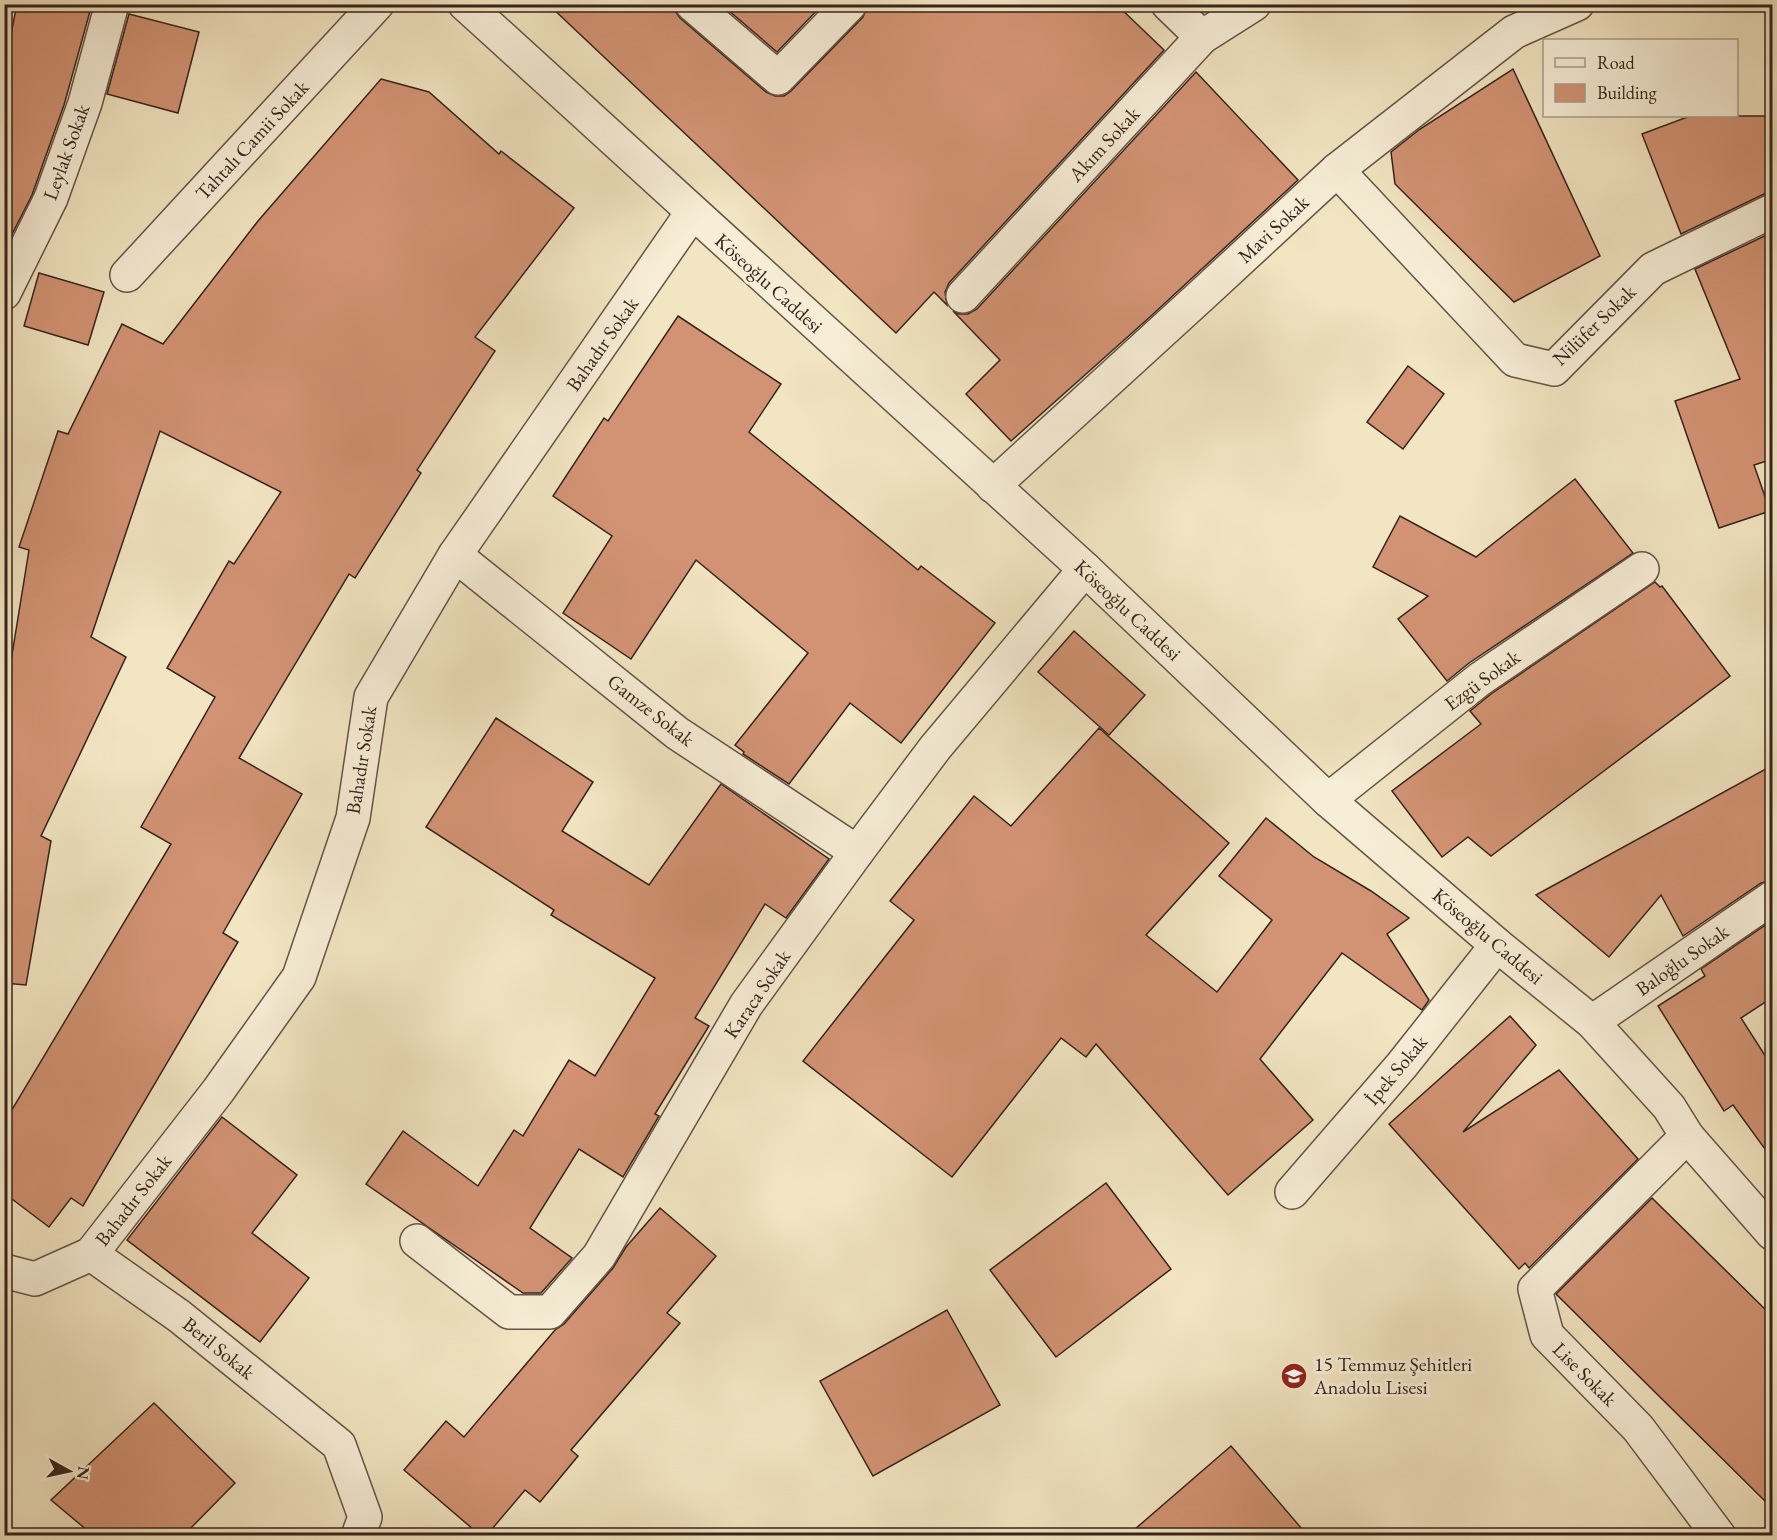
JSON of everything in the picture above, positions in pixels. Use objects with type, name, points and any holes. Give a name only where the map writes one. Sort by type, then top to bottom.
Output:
[{"type":"street","name":"Leylak Sokak","points":[[4,293],[51,198],[85,103],[112,4]]},
{"type":"street","name":"Tahtalı Camii Sokak","points":[[127,275],[377,4]]},
{"type":"street","name":"Köseoğlu Caddesi","points":[[465,4],[1085,569],[1328,800],[1497,945],[1592,1022],[1669,1107],[1687,1136],[1767,1218]]},
{"type":"street","points":[[692,4],[778,78],[850,4]]},
{"type":"street","points":[[1168,4],[1202,37]]},
{"type":"street","name":"Akım Sokak","points":[[963,296],[1202,37],[1254,4]]},
{"type":"street","name":"Mavi Sokak","points":[[993,486],[1337,170],[1514,32],[1577,4]]},
{"type":"street","name":"Nilüfer Sokak","points":[[1337,170],[1515,360],[1554,369],[1653,269],[1773,210]]},
{"type":"street","name":"Bahadır Sokak","points":[[91,1254],[218,1091],[299,976],[353,818],[371,697],[455,555],[692,213]]},
{"type":"street","name":"Gamze Sokak","points":[[455,555],[677,733],[857,852]]},
{"type":"street","name":"Karaca Sokak","points":[[417,1241],[509,1312],[550,1312],[599,1256],[746,1005],[935,748],[1085,569]]},
{"type":"street","name":"Ezgü Sokak","points":[[1328,800],[1480,679],[1642,569]]},
{"type":"street","name":"Baloğlu Sokak","points":[[1592,1022],[1773,898]]},
{"type":"street","name":"İpek Sokak","points":[[1292,1192],[1402,1065],[1497,945]]},
{"type":"street","name":"Lise Sokak","points":[[1687,1136],[1535,1289],[1547,1335],[1638,1428],[1719,1536]]},
{"type":"street","points":[[4,1271],[35,1278],[91,1254]]},
{"type":"street","name":"Beril Sokak","points":[[91,1254],[179,1316],[339,1444],[365,1517],[358,1536]]},
{"type":"building","points":[[17,4],[92,4],[64,105],[32,195],[4,250],[4,69]]},
{"type":"building","points":[[548,4],[674,4],[675,11],[680,18],[766,92],[775,96],[784,96],[791,91],[863,17],[868,4],[1116,4],[1164,50],[949,283],[945,292],[947,305],[934,292],[896,333]]},
{"type":"building","points":[[721,4],[823,4],[777,52]]},
{"type":"building","points":[[129,14],[199,32],[178,113],[107,94]]},
{"type":"building","points":[[1513,69],[1600,256],[1514,302],[1395,184],[1391,152],[1420,129]]},
{"type":"building","points":[[1196,72],[1298,180],[1011,441],[966,394],[1000,360],[953,311],[968,314],[977,309]]},
{"type":"building","points":[[381,79],[429,92],[499,154],[501,151],[574,208],[475,337],[495,351],[417,470],[421,473],[355,578],[349,574],[239,758],[302,794],[223,933],[238,942],[83,1206],[71,1198],[49,1227],[4,1193],[4,1123],[171,844],[141,827],[215,697],[167,668],[229,561],[234,564],[281,492],[160,431],[91,637],[126,657],[41,836],[51,841],[26,985],[4,983],[4,704],[29,550],[19,547],[58,431],[68,434],[122,324],[163,344],[258,221]]},
{"type":"building","points":[[1773,116],[1773,192],[1764,194],[1681,234],[1642,134],[1687,117]]},
{"type":"building","points":[[1773,232],[1773,459],[1754,465],[1770,511],[1719,528],[1675,401],[1740,379],[1695,269]]},
{"type":"building","points":[[39,273],[104,292],[88,345],[24,326]]},
{"type":"building","points":[[678,316],[781,384],[749,432],[918,570],[921,566],[995,623],[901,743],[850,703],[789,784],[743,754],[744,752],[735,745],[808,653],[696,560],[631,659],[563,613],[612,536],[553,496],[604,418],[608,421]]},
{"type":"building","points":[[1408,366],[1444,394],[1403,449],[1367,422]]},
{"type":"building","points":[[1575,479],[1633,553],[1469,663],[1447,681],[1398,619],[1428,596],[1373,567],[1400,516],[1476,557]]},
{"type":"building","points":[[1655,582],[1660,587],[1662,586],[1730,676],[1491,856],[1468,837],[1442,857],[1392,791],[1481,724],[1470,711],[1491,694]]},
{"type":"building","points":[[1074,631],[1145,695],[1109,735],[1038,672]]},
{"type":"building","points":[[496,718],[593,782],[562,831],[649,885],[721,784],[829,859],[786,918],[765,904],[695,1018],[709,1026],[655,1114],[659,1116],[623,1177],[579,1149],[530,1228],[572,1258],[541,1293],[523,1293],[366,1184],[403,1131],[478,1186],[514,1130],[523,1136],[569,1060],[595,1076],[655,978],[551,915],[554,910],[426,827]]},
{"type":"building","points":[[1099,728],[1229,843],[1146,935],[1217,992],[1272,920],[1219,876],[1266,818],[1314,857],[1371,891],[1409,918],[1387,934],[1429,1000],[1422,1010],[1342,953],[1260,1059],[1313,1120],[1228,1195],[1096,1044],[1086,1057],[1061,1038],[952,1177],[803,1061],[914,920],[890,901],[974,796],[1011,826]]},
{"type":"building","points":[[1773,765],[1773,880],[1761,883],[1683,936],[1661,895],[1609,957],[1536,895]]},
{"type":"building","points":[[1773,920],[1773,997],[1741,1018],[1773,1068],[1773,1160],[1733,1105],[1724,1111],[1658,1006],[1705,976],[1701,969]]},
{"type":"building","points":[[1510,1016],[1536,1045],[1463,1132],[1559,1070],[1638,1159],[1529,1268],[1525,1263],[1519,1269],[1389,1124]]},
{"type":"building","points":[[222,1117],[297,1175],[252,1233],[309,1278],[260,1342],[127,1240]]},
{"type":"building","points":[[1106,1183],[1171,1269],[1056,1357],[990,1270]]},
{"type":"building","points":[[1652,1198],[1773,1317],[1773,1509],[1556,1294]]},
{"type":"building","points":[[660,1208],[716,1256],[667,1313],[680,1323],[571,1450],[578,1456],[540,1502],[525,1490],[486,1536],[481,1536],[404,1470],[446,1421],[464,1437],[555,1330],[564,1324],[613,1268],[626,1247]]},
{"type":"building","points":[[947,1310],[1000,1405],[873,1476],[820,1381]]},
{"type":"building","points":[[154,1403],[235,1483],[183,1536],[94,1536],[51,1500]]},
{"type":"building","points":[[1231,1446],[1308,1536],[1127,1536]]},
{"type":"place","name":"15 Temmuz Şehitleri Anadolu Lisesi","points":[[1294,1376]]}]
